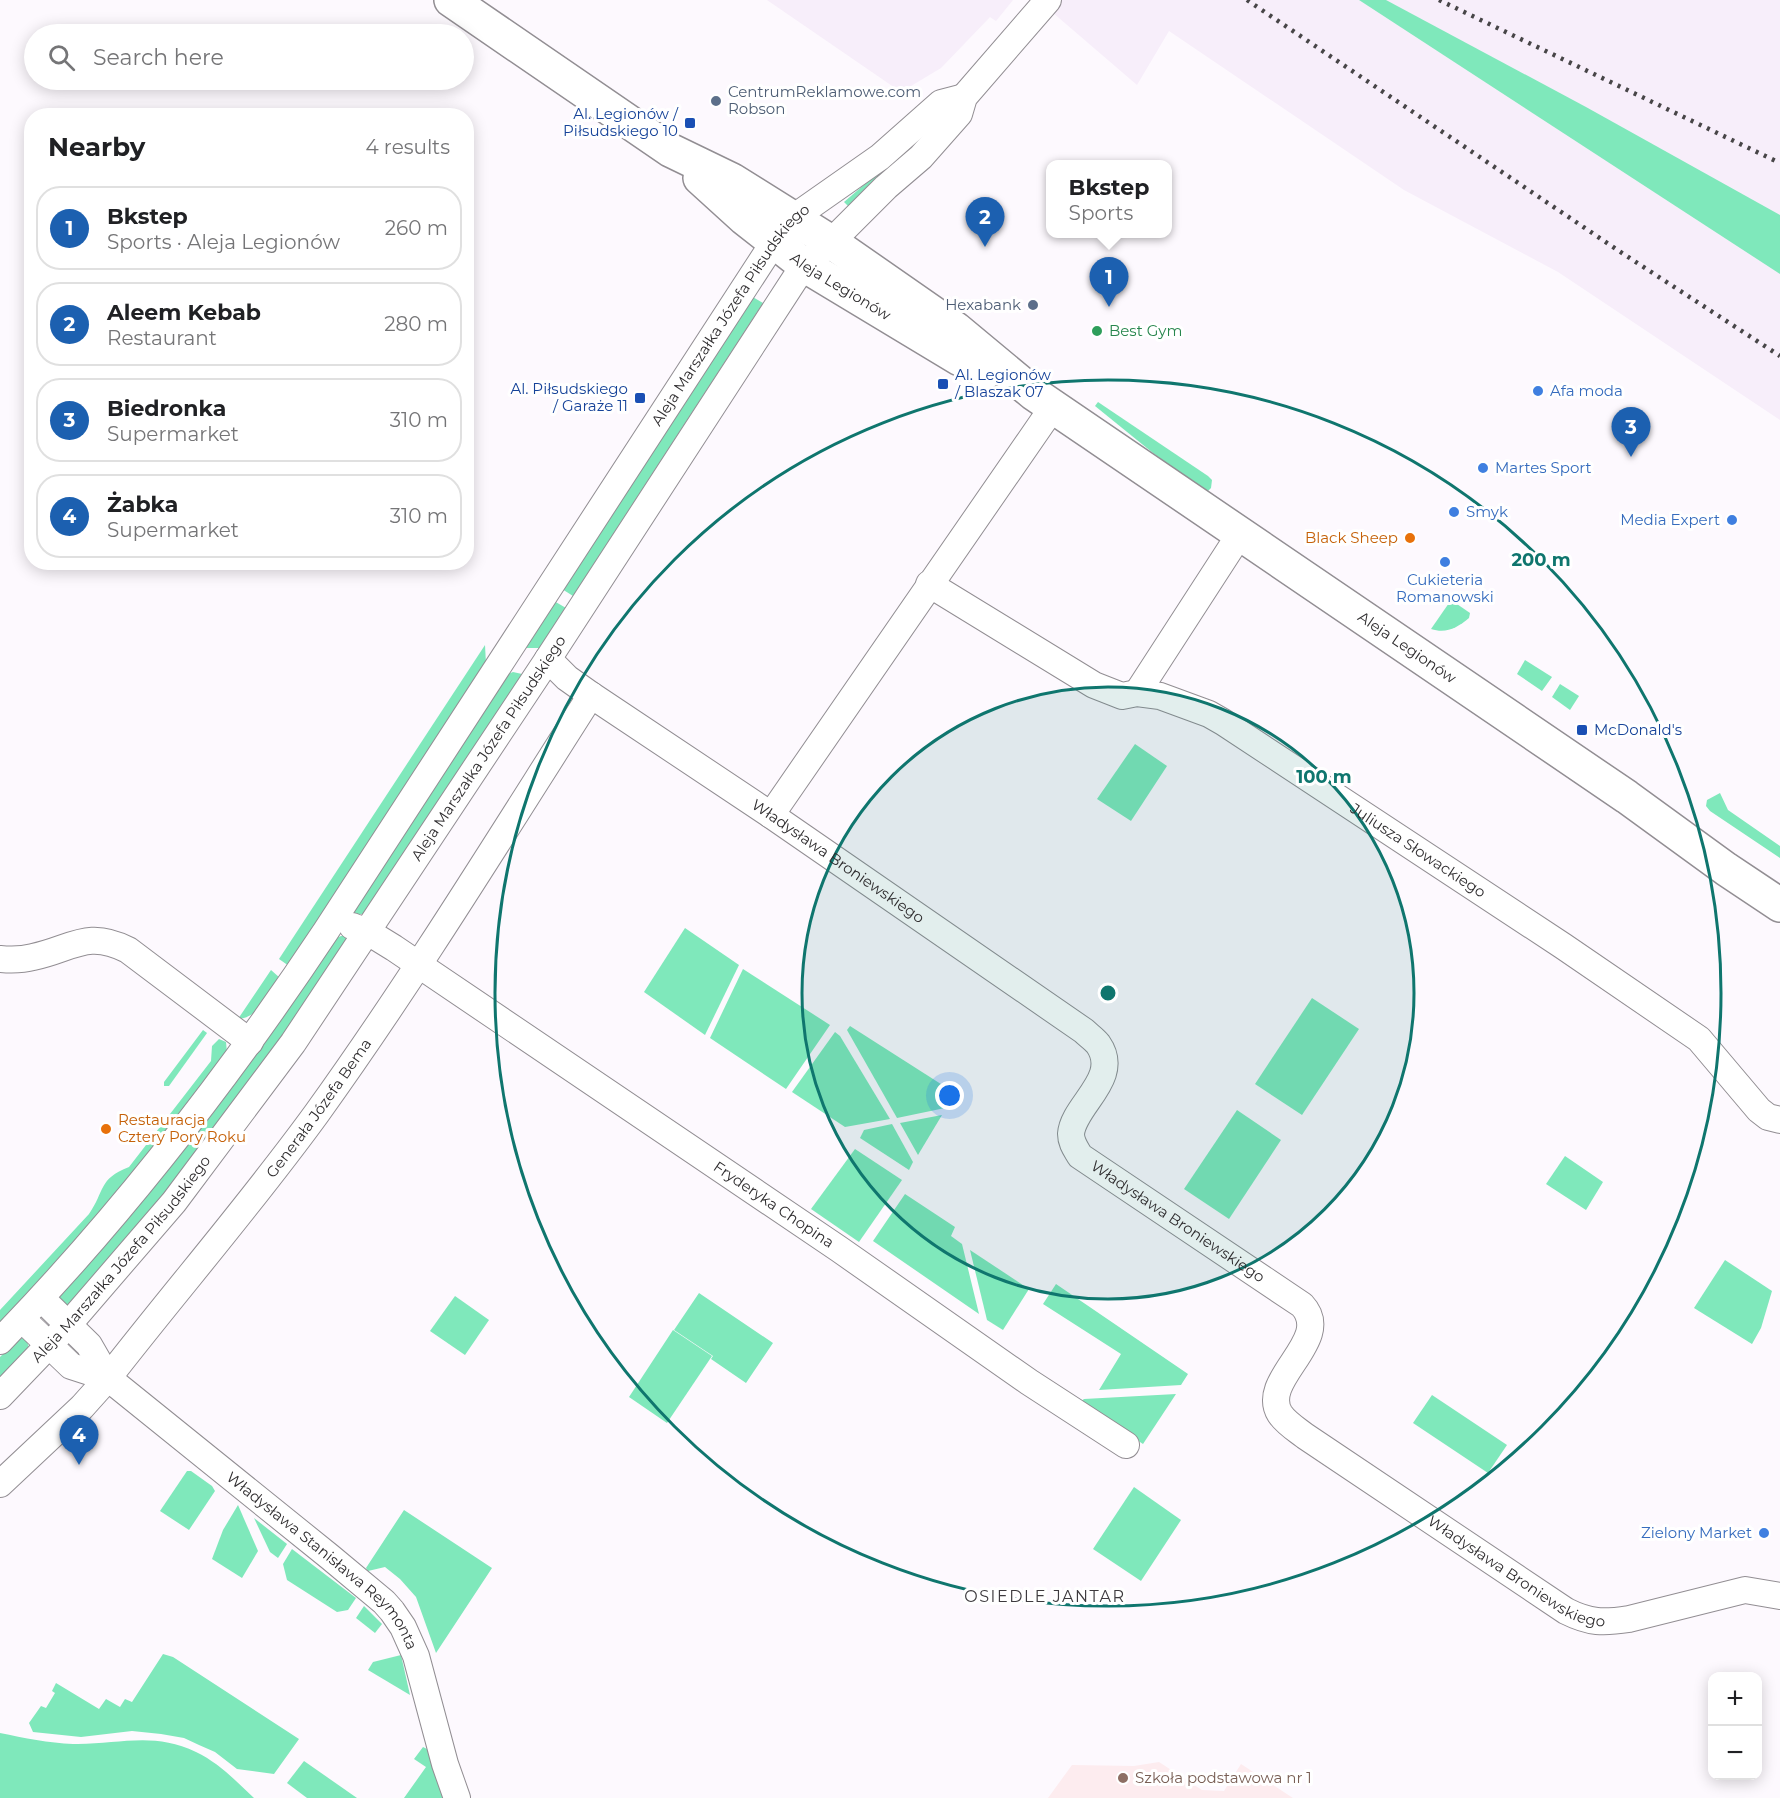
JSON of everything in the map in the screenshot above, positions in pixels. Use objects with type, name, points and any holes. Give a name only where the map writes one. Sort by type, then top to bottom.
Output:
[{"type":"main road","name":"Aleja Legionów","points":[[451,0],[670,150],[730,206],[784,230],[831,242],[957,329],[1043,400],[1627,796],[1726,869],[1780,905]]},
{"type":"main road","name":"Aleja Legionów","points":[[784,230],[804,265],[960,359],[1043,400]]},
{"type":"street","name":"Aleja Marszałka Józefa Piłsudskiego","points":[[0,1396],[68,1326],[132,1253],[222,1141],[293,1044],[548,659],[804,265],[921,157],[959,114],[964,97],[1048,0]]},
{"type":"street","name":"Aleja Marszałka Józefa Piłsudskiego","points":[[0,1341],[41,1298],[130,1196],[202,1107],[250,1042],[332,921],[784,230],[880,157],[941,103],[964,97]]},
{"type":"street","points":[[771,815],[930,584],[1043,400]]},
{"type":"street","points":[[1137,693],[1240,534]]},
{"type":"street","name":"Juliusza Słowackiego","points":[[930,584],[1094,685],[1122,696],[1137,693],[1160,696],[1199,710],[1223,722],[1563,946],[1698,1039],[1759,1110],[1768,1117],[1780,1120]]},
{"type":"street","name":"Władysława Broniewskiego","points":[[548,659],[567,678],[591,695],[771,815],[1084,1031],[1098,1044],[1103,1058],[1100,1083],[1073,1126],[1071,1137],[1074,1146],[1080,1156],[1308,1311],[1311,1317],[1307,1340],[1277,1391],[1276,1403],[1279,1412],[1287,1422],[1305,1436],[1566,1611],[1586,1620],[1598,1622],[1629,1619],[1745,1590],[1780,1596]]},
{"type":"street","name":"Generała Józefa Bema","points":[[0,1484],[82,1407],[108,1378],[268,1179],[316,1114],[418,965],[591,695]]},
{"type":"street","name":"Fryderyka Chopina","points":[[332,921],[368,932],[839,1249],[1029,1382],[1126,1445]]},
{"type":"street","points":[[0,959],[32,957],[84,941],[107,940],[128,950],[250,1042]]},
{"type":"street","name":"Władysława Stanisława Reymonta","points":[[41,1298],[89,1345],[108,1378]]},
{"type":"street","name":"Władysława Stanisława Reymonta","points":[[21,1318],[72,1366],[108,1378],[384,1602],[403,1627],[416,1656],[445,1764],[457,1798]]},
{"type":"shaded area","points":[[767,0],[1013,0],[996,21],[990,17],[941,68],[901,92]]},
{"type":"shaded area","points":[[1038,0],[1780,0],[1780,420],[1558,272],[1404,190],[1169,31],[1137,85]]},
{"type":"shaded area","name":"Szkoła podstawowa nr 1","points":[[1159,1762],[1202,1790],[1224,1791],[1241,1764],[1293,1798],[1048,1798],[1072,1765],[1134,1766]]},
{"type":"green space","points":[[1359,0],[1386,0],[1586,107],[1780,215],[1780,274]]},
{"type":"green space","points":[[887,165],[891,167],[850,208],[844,202]]},
{"type":"green space","points":[[751,296],[763,303],[573,596],[562,589]]},
{"type":"green space","points":[[1098,402],[1208,476],[1212,480],[1211,488],[1207,492],[1153,453],[1095,406]]},
{"type":"green space","points":[[554,601],[566,608],[540,648],[526,648]]},
{"type":"green space","points":[[1454,602],[1470,613],[1469,618],[1451,629],[1442,631],[1431,629],[1449,603]]},
{"type":"green space","points":[[485,645],[486,664],[289,966],[279,959]]},
{"type":"green space","points":[[1525,660],[1552,677],[1542,691],[1517,674]]},
{"type":"green space","points":[[513,672],[522,674],[367,914],[352,914],[508,674]]},
{"type":"green space","points":[[1560,684],[1579,696],[1570,710],[1552,697]]},
{"type":"green space","points":[[1135,744],[1167,766],[1131,821],[1097,799]]},
{"type":"green space","points":[[1720,793],[1728,810],[1780,846],[1780,858],[1710,811],[1706,806],[1707,800]]},
{"type":"green space","points":[[685,928],[739,965],[705,1035],[644,992]]},
{"type":"green space","points":[[350,936],[286,1034],[165,1195],[68,1308],[60,1308],[58,1295],[334,939]]},
{"type":"green space","points":[[743,969],[830,1025],[786,1089],[710,1038]]},
{"type":"green space","points":[[271,970],[280,978],[258,1010],[245,1018],[238,1019]]},
{"type":"green space","points":[[1312,998],[1359,1029],[1302,1115],[1255,1084]]},
{"type":"green space","points":[[850,1026],[955,1093],[945,1108],[897,1118],[847,1030]]},
{"type":"green space","points":[[203,1030],[207,1033],[169,1086],[164,1086],[164,1082]]},
{"type":"green space","points":[[835,1032],[840,1036],[890,1119],[845,1127],[792,1092]]},
{"type":"green space","points":[[219,1039],[226,1042],[227,1053],[116,1197],[0,1326],[0,1310],[89,1214],[107,1181],[129,1167],[211,1061],[212,1046]]},
{"type":"green space","points":[[1237,1110],[1281,1140],[1229,1219],[1184,1189]]},
{"type":"green space","points":[[942,1115],[918,1155],[900,1123]]},
{"type":"green space","points":[[892,1124],[913,1162],[909,1170],[860,1138],[864,1130]]},
{"type":"green space","points":[[855,1149],[902,1180],[859,1242],[811,1209]]},
{"type":"green space","points":[[1565,1156],[1603,1182],[1586,1210],[1546,1184]]},
{"type":"green space","points":[[905,1194],[955,1227],[951,1236],[962,1244],[979,1314],[873,1241]]},
{"type":"green space","points":[[970,1250],[1029,1289],[1003,1330],[987,1320]]},
{"type":"green space","points":[[1725,1260],[1772,1291],[1761,1328],[1752,1344],[1694,1308]]},
{"type":"green space","points":[[1056,1284],[1188,1374],[1181,1385],[1099,1390],[1121,1354],[1043,1304]]},
{"type":"green space","points":[[699,1293],[773,1343],[746,1383],[711,1359],[713,1356],[674,1330]]},
{"type":"green space","points":[[455,1296],[489,1320],[465,1355],[430,1331]]},
{"type":"green space","points":[[673,1330],[712,1356],[667,1423],[629,1397]]},
{"type":"green space","points":[[22,1338],[27,1341],[29,1348],[0,1380],[0,1357]]},
{"type":"green space","points":[[1176,1394],[1143,1444],[1080,1402],[1084,1399]]},
{"type":"green space","points":[[1432,1395],[1507,1445],[1488,1473],[1413,1423]]},
{"type":"green space","points":[[187,1471],[191,1471],[212,1486],[215,1491],[189,1530],[160,1511]]},
{"type":"green space","points":[[1134,1487],[1181,1520],[1141,1581],[1093,1549]]},
{"type":"green space","points":[[238,1505],[258,1551],[242,1578],[212,1559],[223,1530]]},
{"type":"green space","points":[[404,1510],[492,1568],[436,1653],[416,1597],[400,1579],[385,1567],[368,1571],[366,1568]]},
{"type":"green space","points":[[254,1518],[287,1544],[278,1558],[270,1552]]},
{"type":"green space","points":[[292,1549],[356,1598],[348,1610],[337,1612],[287,1580],[283,1564]]},
{"type":"green space","points":[[364,1606],[382,1624],[375,1633],[356,1618]]},
{"type":"green space","points":[[163,1654],[173,1657],[299,1739],[274,1774],[237,1769],[215,1752],[184,1738],[132,1731],[81,1737],[33,1732],[29,1723],[41,1706],[46,1708],[55,1693],[52,1691],[56,1683],[99,1709],[106,1699],[120,1707],[125,1699],[132,1702]]},
{"type":"green space","points":[[401,1655],[410,1695],[368,1670],[373,1662]]},
{"type":"green space","points":[[0,1733],[64,1743],[165,1742],[196,1752],[212,1761],[254,1798],[0,1798]]},
{"type":"green space","points":[[423,1747],[431,1751],[446,1798],[404,1798],[426,1767],[414,1759]]},
{"type":"green space","points":[[304,1761],[357,1798],[307,1798],[287,1783]]},
{"type":"railway","points":[[1247,0],[1619,251],[1780,356]]},
{"type":"railway","points":[[1439,0],[1780,163]]},
{"type":"place","name":"CentrumReklamowe.com Robson","points":[[716,101]]},
{"type":"place","name":"Al. Legionów / Piłsudskiego 10","points":[[690,123]]},
{"type":"place","name":"Aleem Kebab","points":[[985,247]]},
{"type":"place","name":"Hexabank","points":[[1033,305]]},
{"type":"place","name":"Bkstep","points":[[1109,307]]},
{"type":"place","name":"Best Gym","points":[[1097,331]]},
{"type":"place","name":"Al. Legionów / Blaszak 07","points":[[943,384]]},
{"type":"place","name":"Afa moda","points":[[1538,391]]},
{"type":"place","name":"Al. Piłsudskiego / Garaże 11","points":[[640,398]]},
{"type":"place","name":"Biedronka","points":[[1631,457]]},
{"type":"place","name":"Martes Sport","points":[[1483,468]]},
{"type":"place","name":"Smyk","points":[[1454,512]]},
{"type":"place","name":"Media Expert","points":[[1732,520]]},
{"type":"place","name":"Black Sheep","points":[[1410,538]]},
{"type":"place","name":"Cukieteria Romanowski","points":[[1445,562]]},
{"type":"place","name":"McDonald's","points":[[1582,730]]},
{"type":"place","name":"Restauracja Cztery Pory Roku","points":[[106,1129]]},
{"type":"place","name":"Żabka","points":[[79,1465]]},
{"type":"place","name":"Zielony Market","points":[[1764,1533]]},
{"type":"place","name":"Szkoła podstawowa nr 1","points":[[1123,1778]]},
{"type":"district","name":"OSIEDLE JANTAR","points":[[1045,1596]]}]
